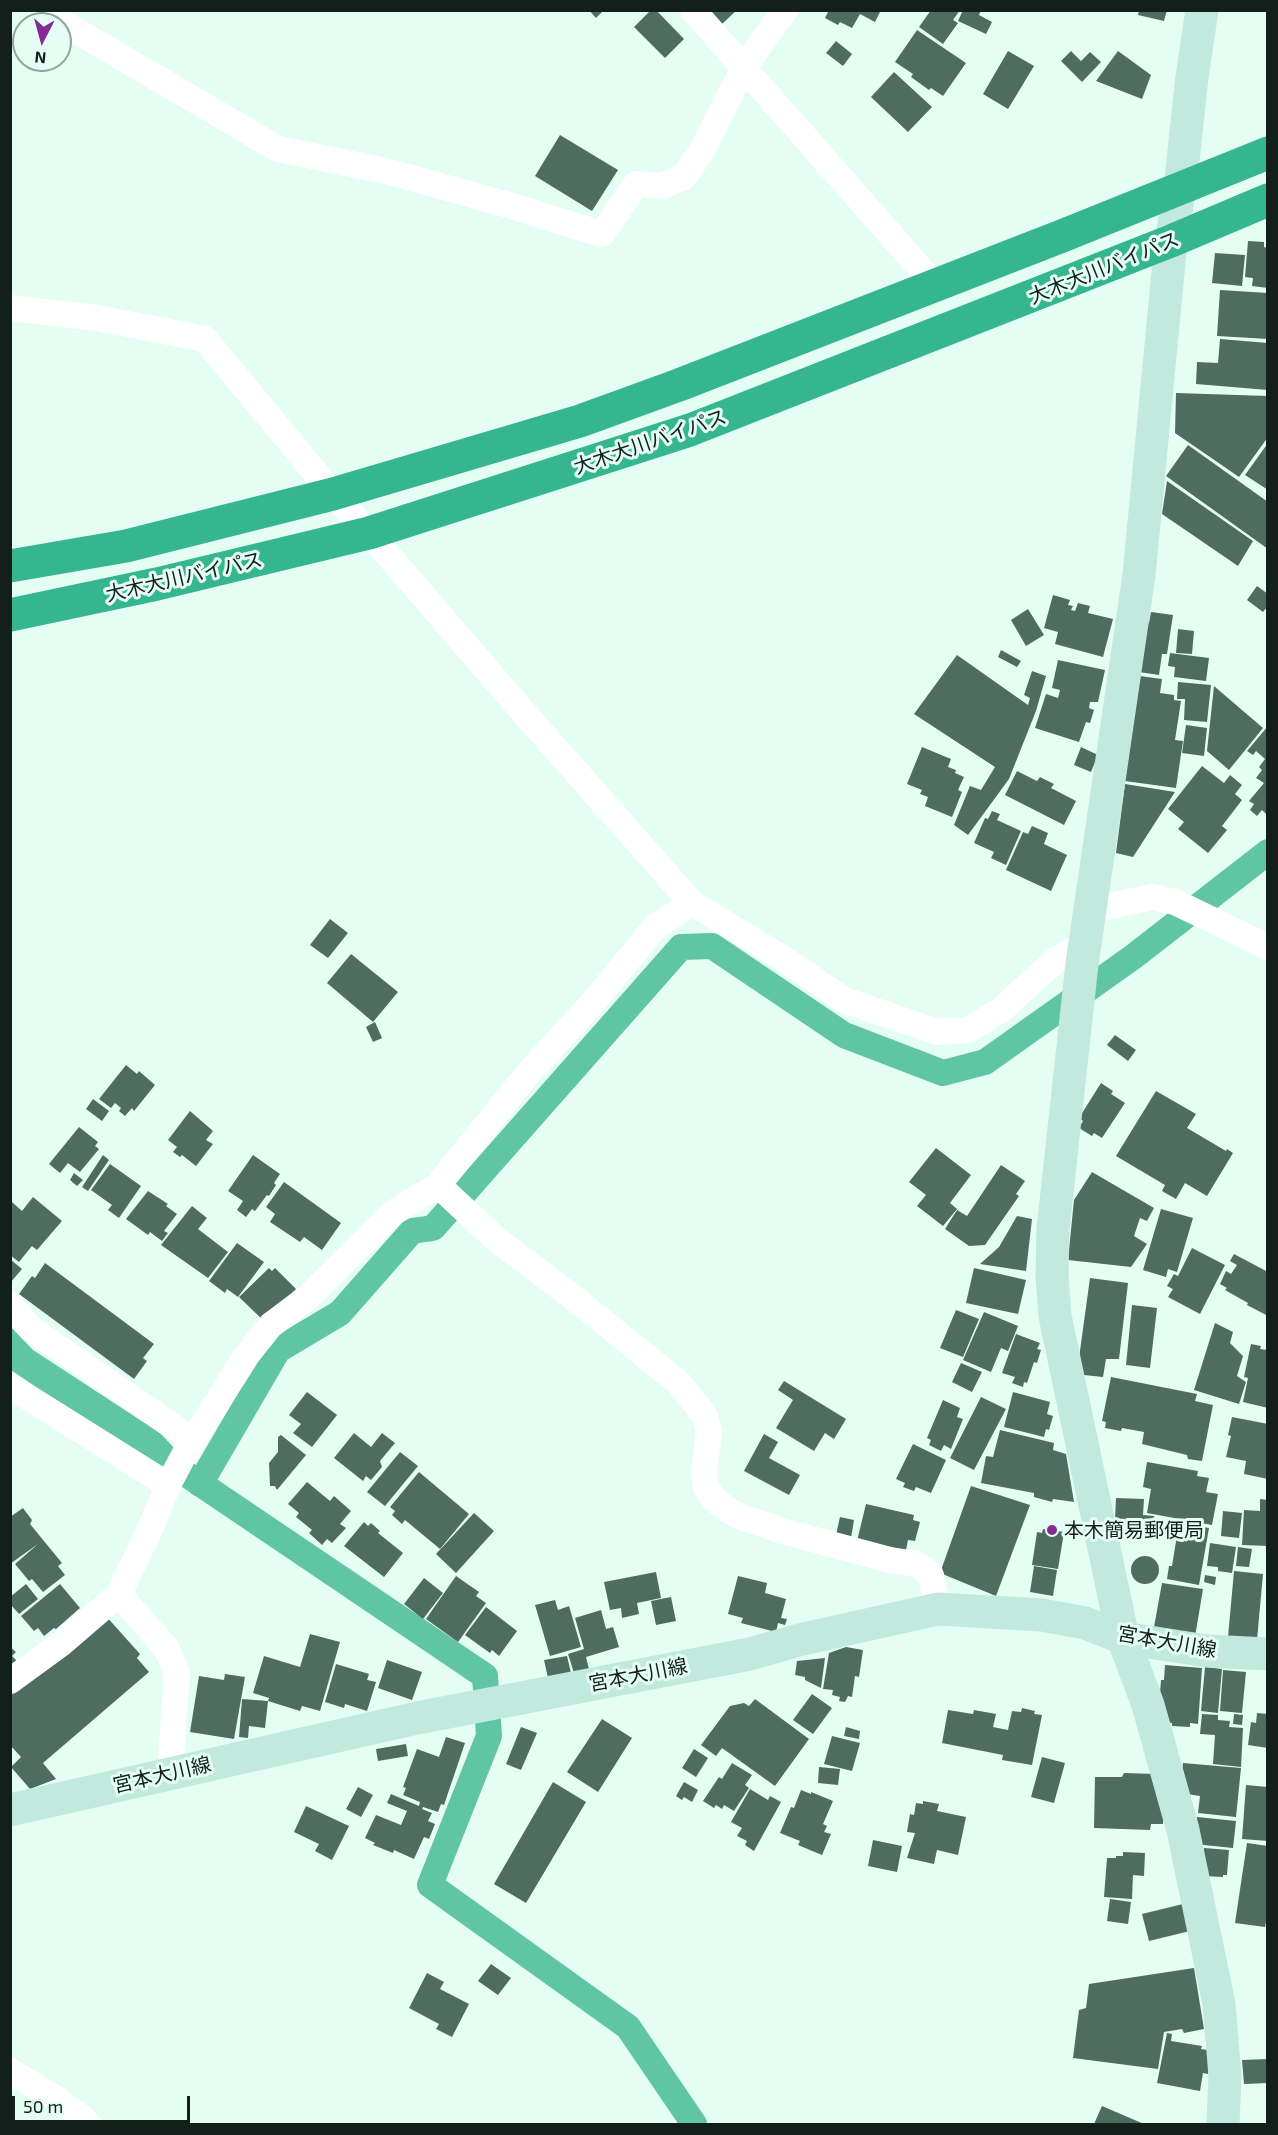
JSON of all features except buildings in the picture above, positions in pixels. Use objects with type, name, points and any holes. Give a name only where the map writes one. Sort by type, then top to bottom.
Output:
[{"type":"highway","points":[[10,566],[126,546],[333,494],[580,421],[679,385],[1260,156]]},
{"type":"highway","name":"大木大川バイパス","points":[[10,615],[157,584],[369,533],[690,430],[1171,241],[1263,202]]},
{"type":"street","points":[[41,10],[278,148],[386,171],[506,204],[602,234],[636,184],[662,186],[684,177],[702,150],[743,69],[785,10]]},
{"type":"street","points":[[693,10],[934,284]]},
{"type":"street","points":[[1200,22],[1180,188],[1171,241],[1139,575],[1084,954],[1053,1229],[1052,1286],[1055,1316],[1071,1398],[1123,1638],[1148,1705],[1183,1830],[1219,2004],[1225,2076],[1223,2124]]},
{"type":"street","points":[[10,308],[97,318],[205,339],[333,494],[692,903],[784,959],[844,1000],[939,1032],[968,1030],[1001,1010],[1058,959],[1084,954]]},
{"type":"street","points":[[1090,910],[1153,897],[1176,902],[1268,947]]},
{"type":"street","points":[[10,1682],[62,1643],[119,1594],[179,1464],[247,1355],[271,1325],[307,1298],[393,1213],[443,1191],[531,1070],[589,1007],[656,926],[692,903]]},
{"type":"street","points":[[443,1191],[498,1240],[679,1383],[705,1416],[709,1432],[704,1473],[706,1487],[720,1504],[739,1516],[782,1531],[890,1560],[917,1564],[931,1575],[938,1609]]},
{"type":"street","points":[[10,1305],[31,1329],[179,1464]]},
{"type":"street","points":[[10,1386],[179,1464]]},
{"type":"street","points":[[119,1594],[166,1648],[177,1673],[170,1774]]},
{"type":"street","name":"宮本大川線","points":[[10,1809],[417,1718],[750,1654],[938,1609],[1042,1615],[1085,1623],[1123,1638],[1207,1651],[1268,1654]]},
{"type":"street","points":[[10,2071],[55,2098],[88,2124]]},
{"type":"shaded area","points":[[10,1326],[33,1350],[160,1433],[177,1451],[167,1468],[145,1462],[11,1370]]},
{"type":"waterway","points":[[200,1484],[278,1350],[340,1313],[412,1231],[433,1228],[681,947],[712,946],[844,1035],[943,1073],[985,1062],[1133,957],[1268,852]]},
{"type":"waterway","points":[[186,1474],[485,1676],[489,1736],[430,1885],[628,2027],[694,2124]]},
{"type":"place","name":"本木簡易郵便局","points":[[1052,1530]]}]
